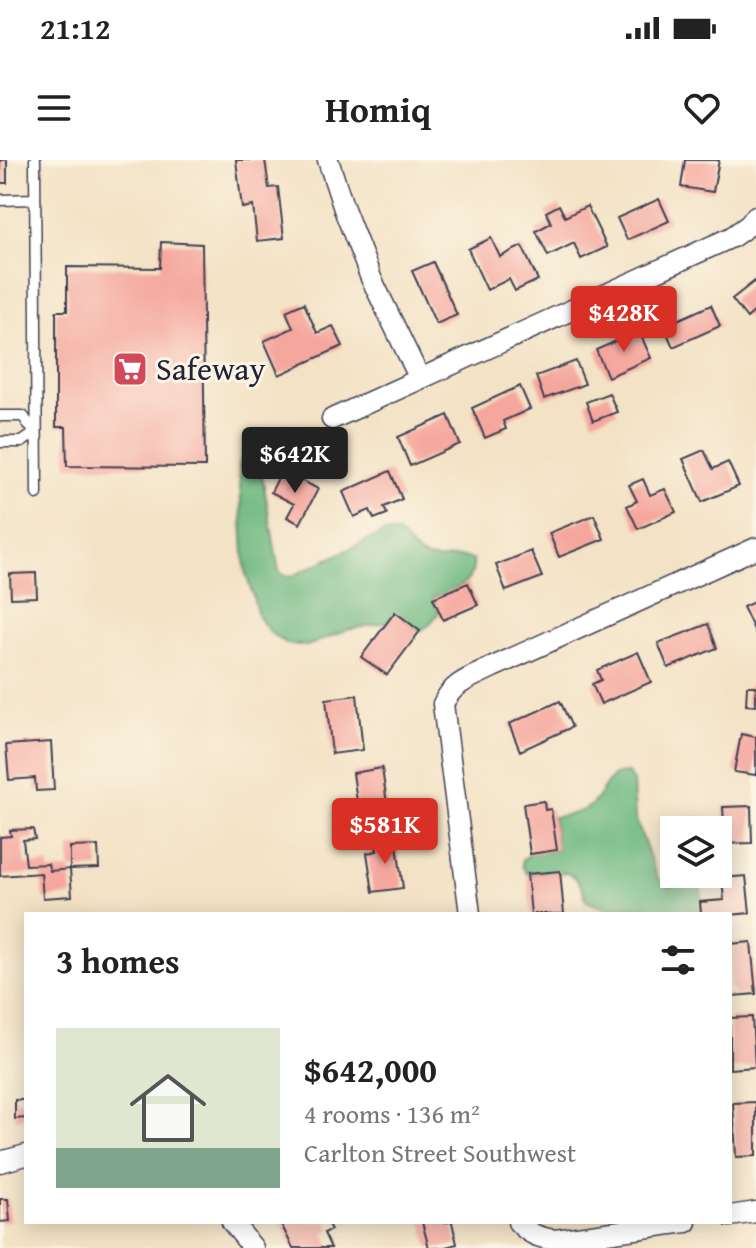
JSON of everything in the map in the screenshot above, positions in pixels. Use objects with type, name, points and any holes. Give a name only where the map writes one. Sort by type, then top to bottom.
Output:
[{"type":"street","points":[[328,160],[371,278],[420,379]]},
{"type":"street","points":[[332,419],[732,237],[756,216]]},
{"type":"street","points":[[470,912],[443,704],[448,692],[493,667],[756,548]]},
{"type":"street","points":[[0,1162],[24,1156]]},
{"type":"street","points":[[732,1216],[756,1212]]},
{"type":"street","points":[[234,1224],[253,1248]]},
{"type":"street","points":[[520,1224],[541,1238],[555,1240],[671,1224]]},
{"type":"lane","points":[[35,160],[37,494]]},
{"type":"lane","points":[[0,200],[35,199]]},
{"type":"lane","points":[[0,416],[23,416],[35,433]]},
{"type":"lane","points":[[0,442],[22,442],[35,433]]},
{"type":"green space","points":[[254,447],[260,464],[279,571],[283,575],[290,577],[383,533],[398,533],[422,556],[473,560],[471,575],[455,589],[433,598],[439,612],[420,631],[395,613],[387,622],[347,630],[307,646],[288,644],[273,635],[258,617],[245,571],[239,466],[244,450]]},
{"type":"green space","points":[[628,773],[633,782],[635,817],[660,880],[660,888],[700,888],[701,912],[650,912],[645,907],[609,910],[586,901],[583,889],[572,876],[557,872],[527,874],[522,860],[530,854],[557,850],[553,817],[586,809],[612,777]]},
{"type":"building","points":[[0,160],[7,160],[7,183],[0,183]]},
{"type":"building","points":[[236,160],[265,160],[269,188],[278,187],[284,238],[257,241],[253,206],[242,208]]},
{"type":"building","points":[[685,160],[719,160],[713,192],[681,187]]},
{"type":"building","points":[[659,199],[669,221],[627,240],[617,218]]},
{"type":"building","points":[[559,205],[565,217],[587,206],[607,247],[581,259],[574,243],[548,256],[536,231],[551,223],[546,212]]},
{"type":"building","points":[[491,238],[500,257],[522,246],[538,280],[515,291],[509,279],[487,290],[468,249]]},
{"type":"building","name":"Safeway","points":[[161,242],[202,244],[205,467],[67,466],[66,427],[56,427],[56,311],[67,311],[67,267],[160,268]]},
{"type":"building","points":[[433,262],[457,315],[436,324],[412,271]]},
{"type":"building","points":[[756,280],[756,310],[747,318],[732,299]]},
{"type":"building","points":[[304,303],[317,333],[333,326],[343,346],[279,375],[264,341],[293,328],[286,311]]},
{"type":"building","points":[[711,305],[720,326],[673,347],[664,326]]},
{"type":"building","points":[[639,331],[651,358],[608,377],[596,350]]},
{"type":"building","points":[[576,361],[585,384],[544,399],[536,376]]},
{"type":"building","points":[[520,386],[530,409],[503,421],[506,429],[485,438],[472,408]]},
{"type":"building","points":[[609,393],[617,412],[593,421],[586,402]]},
{"type":"building","points":[[448,415],[460,444],[410,466],[398,437]]},
{"type":"building","points":[[704,450],[713,469],[728,462],[739,486],[702,502],[683,459]]},
{"type":"building","points":[[282,470],[318,489],[300,524],[287,517],[294,504],[271,492]]},
{"type":"building","points":[[390,471],[402,499],[384,507],[387,514],[374,519],[370,510],[354,517],[343,492]]},
{"type":"building","points":[[643,479],[650,495],[665,489],[676,512],[638,529],[627,506],[637,501],[629,485]]},
{"type":"building","points":[[594,515],[604,539],[559,557],[549,533]]},
{"type":"building","points":[[531,551],[542,577],[506,591],[496,565]]},
{"type":"building","points":[[36,573],[37,597],[11,598],[10,574]]},
{"type":"building","points":[[468,583],[478,605],[443,620],[433,598]]},
{"type":"building","points":[[756,601],[756,634],[743,607]]},
{"type":"building","points":[[395,612],[420,631],[387,675],[361,657]]},
{"type":"building","points":[[708,624],[717,648],[668,668],[658,643]]},
{"type":"building","points":[[638,652],[651,682],[601,704],[592,684],[601,680],[597,670]]},
{"type":"building","points":[[747,686],[756,686],[756,706],[746,705]]},
{"type":"building","points":[[357,695],[363,750],[332,754],[326,699]]},
{"type":"building","points":[[560,701],[572,727],[520,751],[509,724]]},
{"type":"building","points":[[741,734],[756,737],[756,775],[734,772]]},
{"type":"building","points":[[51,742],[54,790],[36,791],[35,778],[9,780],[6,745]]},
{"type":"building","points":[[382,768],[389,818],[360,823],[353,773]]},
{"type":"building","points":[[544,801],[545,810],[551,809],[557,850],[530,854],[523,804]]},
{"type":"building","points":[[751,806],[752,843],[732,844],[732,816],[724,816],[723,807]]},
{"type":"building","points":[[33,829],[35,839],[23,840],[26,865],[48,864],[50,871],[70,869],[72,896],[43,898],[41,873],[0,876],[0,837],[11,836],[10,830]]},
{"type":"building","points":[[396,838],[403,888],[373,892],[367,853],[377,851],[375,841]]},
{"type":"building","points":[[98,846],[99,868],[70,869],[70,847]]},
{"type":"building","points":[[560,871],[564,912],[531,912],[527,874]]},
{"type":"building","points":[[746,876],[750,913],[701,912],[700,902],[724,900],[723,888],[732,888],[732,877]]},
{"type":"building","points":[[751,942],[756,994],[733,996],[732,944]]},
{"type":"building","points":[[752,1017],[755,1067],[732,1069],[732,1018]]},
{"type":"building","points":[[15,1100],[24,1100],[24,1118],[15,1119]]},
{"type":"building","points":[[756,1102],[756,1156],[736,1157],[733,1103]]},
{"type":"building","points":[[0,1199],[8,1199],[10,1221],[0,1222]]},
{"type":"building","points":[[281,1224],[328,1224],[331,1230],[324,1233],[331,1248],[293,1248]]},
{"type":"building","points":[[423,1224],[452,1224],[457,1244],[429,1248]]},
{"type":"place","name":"Safeway","points":[[130,369]]}]
